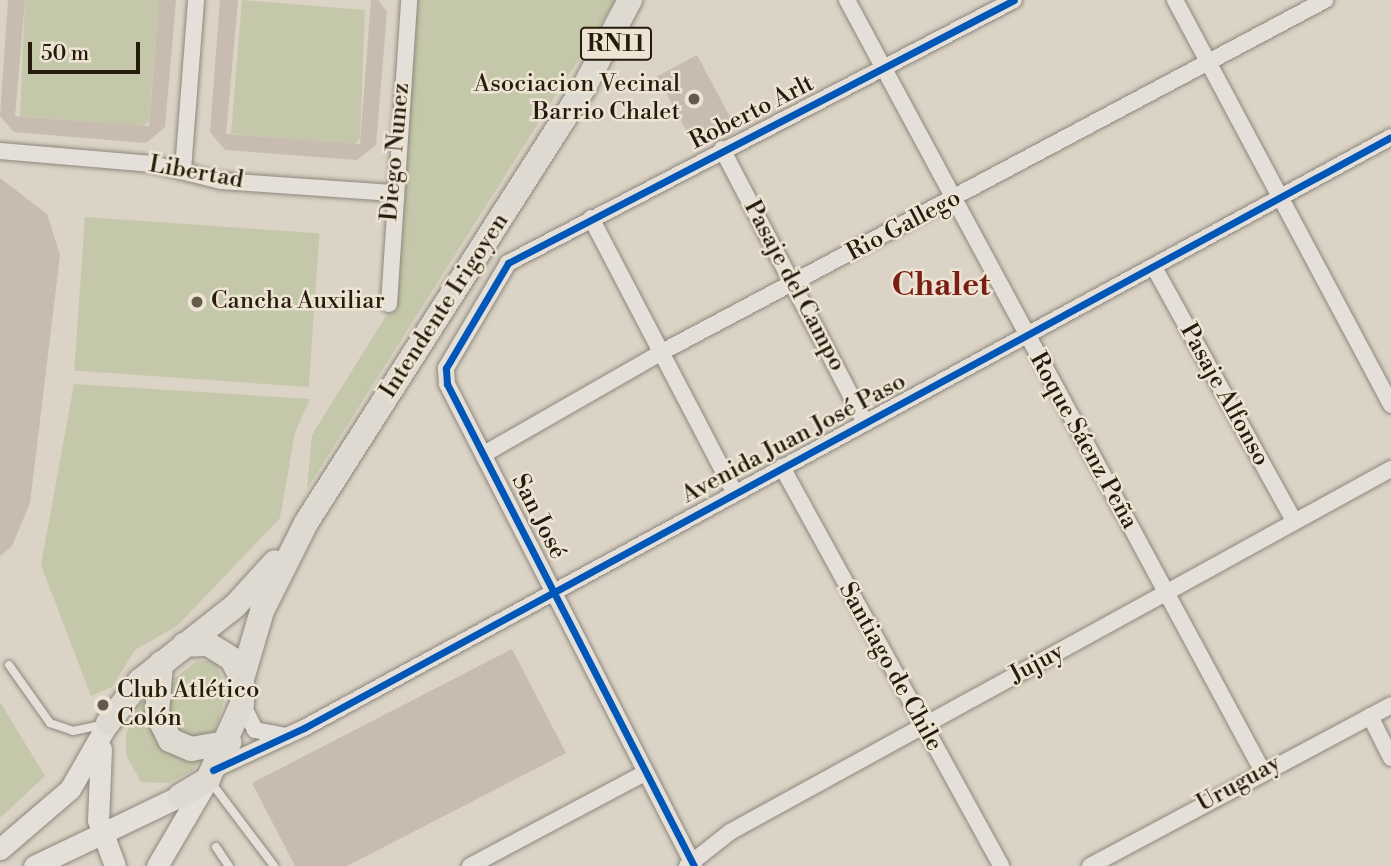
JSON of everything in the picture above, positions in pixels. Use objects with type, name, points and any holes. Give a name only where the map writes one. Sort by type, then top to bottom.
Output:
[{"type":"main road","name":"Intendente Irigoyen","points":[[583,89],[630,0]]},
{"type":"main road","name":"Intendente Irigoyen","points":[[242,679],[262,611],[306,523],[583,89],[648,0]]},
{"type":"main road","name":"Intendente Irigoyen","points":[[184,645],[235,606],[306,523]]},
{"type":"main road","points":[[0,849],[70,789],[108,723],[161,663],[184,645],[222,650],[242,679],[242,704],[229,742],[157,866]]},
{"type":"main road","points":[[161,663],[157,714],[170,740],[191,749],[229,742]]},
{"type":"main road","points":[[108,723],[96,790],[102,834],[116,866]]},
{"type":"main road","points":[[34,866],[180,796],[210,775]]},
{"type":"street","points":[[183,170],[195,0]]},
{"type":"street","name":"Diego Nunez","points":[[389,304],[393,193],[409,0]]},
{"type":"street","name":"Roque Sáenz Peña","points":[[847,0],[885,67],[1026,339],[1168,592],[1262,770]]},
{"type":"street","name":"Roberto Arlt","points":[[508,263],[722,149],[1014,0]]},
{"type":"street","points":[[1175,0],[1391,405]]},
{"type":"street","name":"Rio Gallego","points":[[484,454],[662,352],[1208,65],[1325,0]]},
{"type":"street","name":"Avenida Juan José Paso","points":[[210,775],[288,736],[734,491],[1026,339],[1391,137]]},
{"type":"street","name":"Pasaje del Campo","points":[[722,149],[865,423]]},
{"type":"street","name":"Libertad","points":[[0,152],[183,170],[221,181],[393,193]]},
{"type":"street","points":[[591,218],[734,491]]},
{"type":"street","name":"San José","points":[[508,263],[445,377],[691,865]]},
{"type":"street","name":"Pasaje Alfonso","points":[[1155,269],[1294,521]]},
{"type":"street","name":"Santiago de Chile","points":[[782,467],[921,725],[1001,866]]},
{"type":"street","name":"Jujuy","points":[[691,865],[730,832],[1391,469]]},
{"type":"street","points":[[242,704],[255,730],[288,736]]},
{"type":"street","name":"Uruguay","points":[[1090,866],[1107,862],[1262,770],[1391,705]]},
{"type":"street","points":[[1370,716],[1391,758]]},
{"type":"street","points":[[470,866],[645,772]]},
{"type":"lane","points":[[9,665],[50,723],[73,732],[108,723]]},
{"type":"lane","points":[[210,775],[274,866]]},
{"type":"lane","points":[[216,847],[229,866]]},
{"type":"green space","points":[[25,0],[159,0],[149,121],[143,126],[20,116]]},
{"type":"green space","points":[[242,0],[365,10],[360,139],[354,144],[231,134]]},
{"type":"green space","points":[[414,0],[616,0],[307,489],[312,435],[394,303],[391,116],[414,56]]},
{"type":"green space","name":"Cancha Auxiliar","points":[[85,217],[319,233],[309,387],[74,371]]},
{"type":"green space","points":[[74,384],[310,399],[295,432],[280,518],[177,626],[135,650],[112,687],[91,696],[41,565]]},
{"type":"green space","points":[[197,661],[215,661],[227,691],[211,744],[192,771],[169,783],[141,782],[126,755],[126,734],[139,705]]},
{"type":"green space","points":[[0,702],[45,776],[0,818]]},
{"type":"building","points":[[8,0],[25,0],[15,116],[149,126],[159,0],[176,0],[165,127],[146,143],[14,132],[0,116]]},
{"type":"building","points":[[220,0],[238,0],[226,134],[360,144],[371,0],[378,0],[387,12],[376,145],[357,160],[225,150],[210,132]]},
{"type":"building","name":"Asociacion Vecinal Barrio Chalet","points":[[697,55],[733,122],[693,143],[657,76]]},
{"type":"building","points":[[0,178],[47,214],[60,255],[30,503],[12,546],[0,556]]},
{"type":"building","points":[[512,649],[566,753],[347,866],[295,866],[252,783]]},
{"type":"cycle path","points":[[694,866],[447,384],[446,368],[508,263],[1014,0]]},
{"type":"cycle path","points":[[213,770],[304,728],[1391,137]]},
{"type":"place","name":"Asociacion Vecinal Barrio Chalet","points":[[694,99]]},
{"type":"place","name":"Cancha Auxiliar","points":[[197,302]]},
{"type":"place","name":"Club Atlético Colón","points":[[103,705]]},
{"type":"district","name":"Chalet","points":[[941,285]]}]
